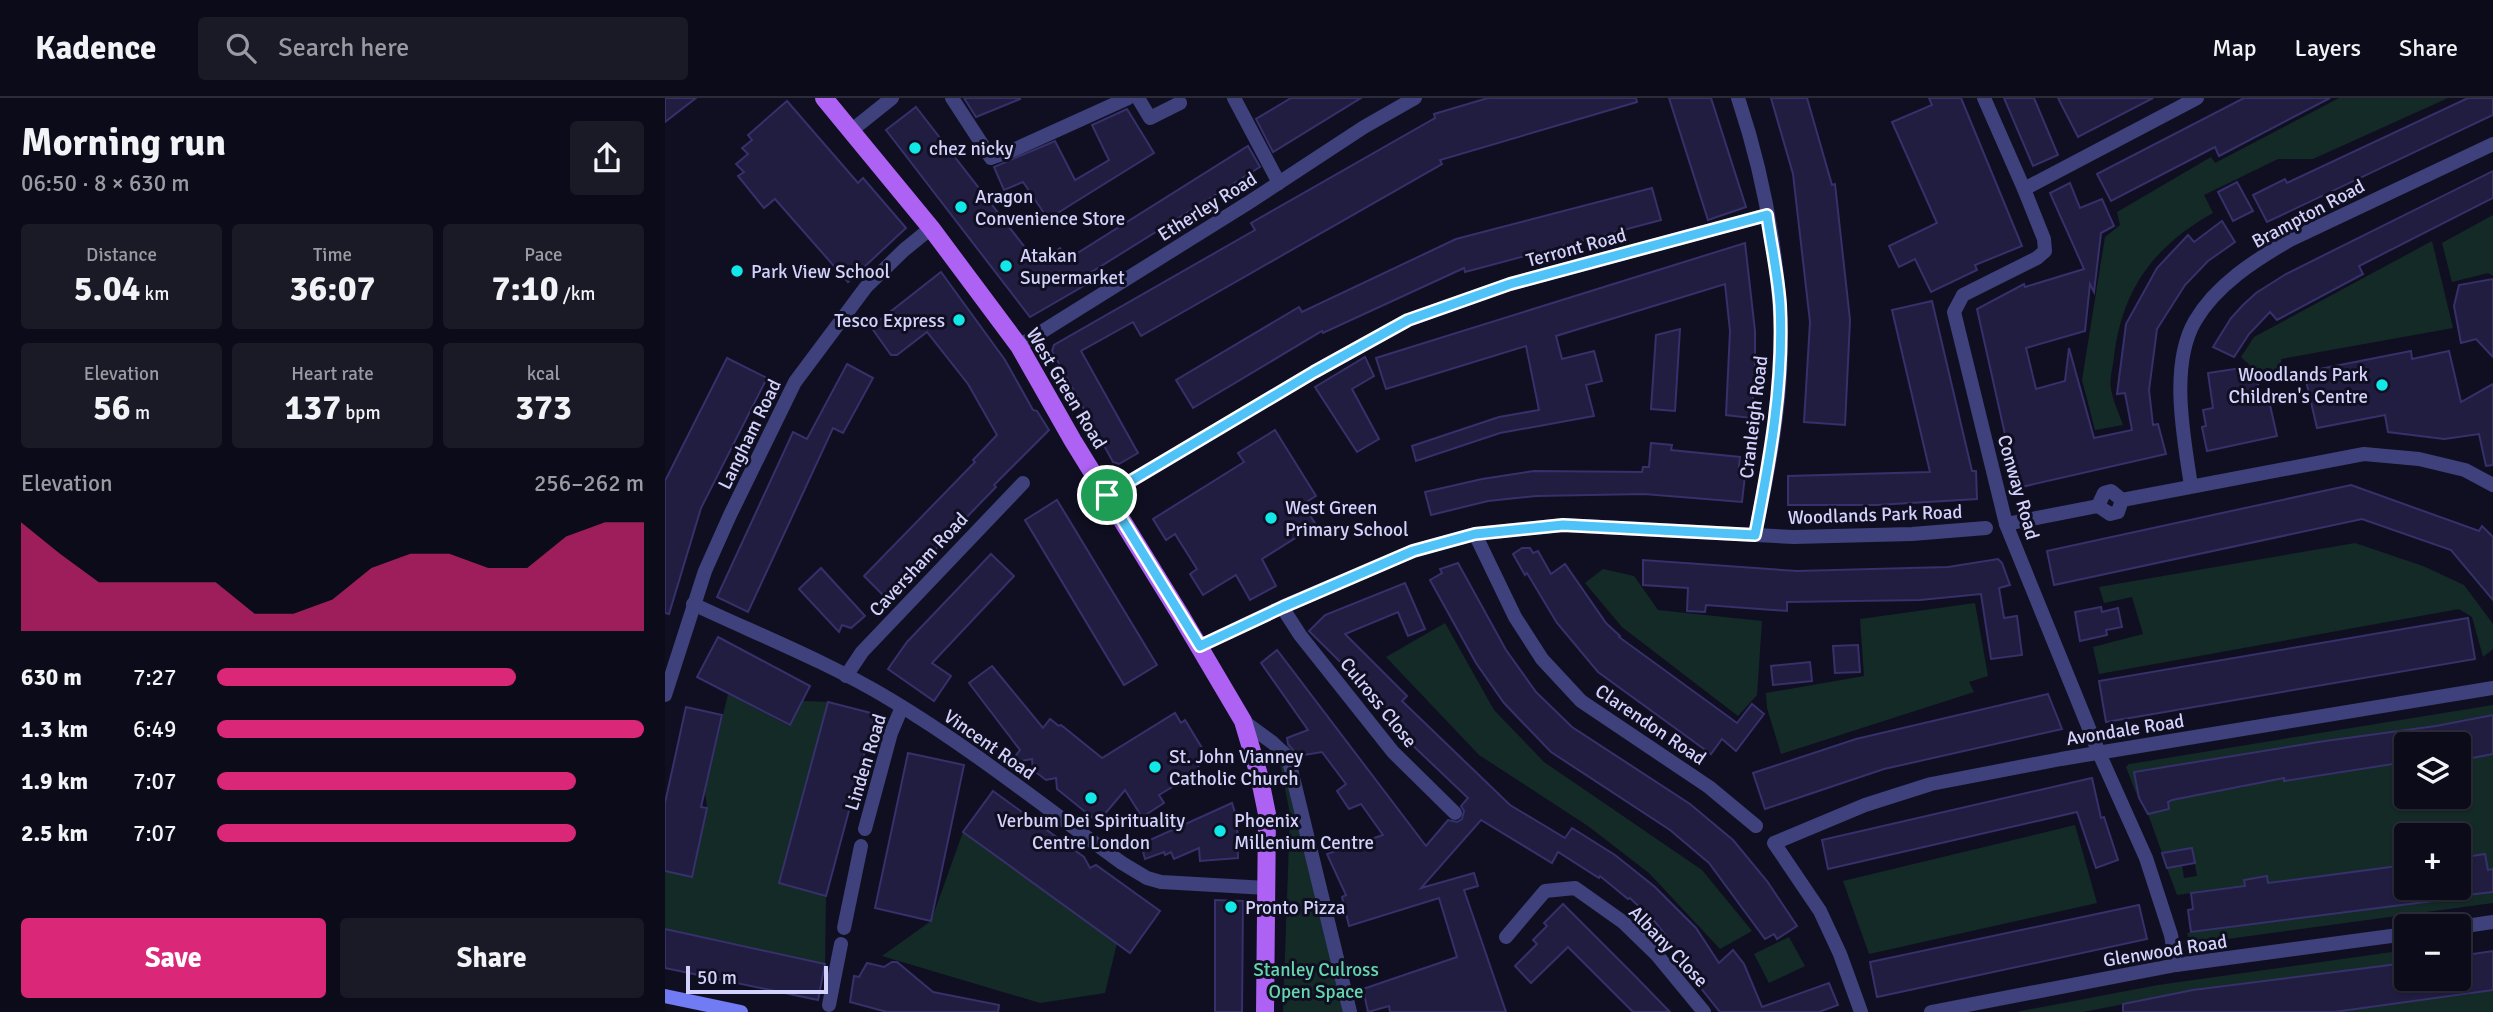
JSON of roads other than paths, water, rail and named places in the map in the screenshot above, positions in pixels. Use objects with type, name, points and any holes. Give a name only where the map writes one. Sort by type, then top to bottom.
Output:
[{"type":"main road","name":"West Green Road","points":[[824,98],[931,228],[1019,346],[1073,441],[1200,646],[1243,722],[1259,775],[1267,814],[1265,1012]]},
{"type":"main road","points":[[665,996],[741,1012]]},
{"type":"street","points":[[852,130],[892,98]]},
{"type":"street","points":[[952,98],[992,158],[1128,98]]},
{"type":"street","points":[[1138,98],[1150,118],[1180,103]]},
{"type":"street","points":[[1234,98],[1279,183]]},
{"type":"street","name":"Etherley Road","points":[[1019,346],[1364,127],[1415,98]]},
{"type":"street","name":"Cranleigh Road","points":[[1738,98],[1767,215],[1780,303],[1779,388],[1766,484],[1755,535]]},
{"type":"street","name":"Conway Road","points":[[1984,98],[2024,189],[2044,239],[2046,251],[1963,295],[1954,312],[2006,524],[2155,884],[2171,935],[2176,965]]},
{"type":"street","points":[[2024,189],[2197,98]]},
{"type":"street","name":"Brampton Road","points":[[2192,486],[2183,432],[2181,392],[2184,354],[2195,322],[2215,295],[2255,262],[2290,240],[2493,144]]},
{"type":"street","name":"Terront Road","points":[[1107,495],[1314,372],[1408,320],[1510,284],[1767,215]]},
{"type":"street","name":"Langham Road","points":[[665,695],[693,604],[730,515],[795,382],[866,287],[931,228]]},
{"type":"street","points":[[2006,524],[2098,506],[2104,493],[2111,491],[2122,500],[2364,454],[2419,459],[2465,470],[2493,485]]},
{"type":"street","name":"Caversham Road","points":[[846,676],[862,652],[1023,483]]},
{"type":"street","name":"Woodlands Park Road","points":[[1200,646],[1413,551],[1475,534],[1563,525],[1836,537],[1986,527]]},
{"type":"street","name":"Clarendon Road","points":[[1475,534],[1515,617],[1542,659],[1581,701],[1709,787],[1755,826]]},
{"type":"street","name":"Vincent Road","points":[[693,604],[777,641],[902,707],[1147,878],[1161,882],[1267,888]]},
{"type":"street","name":"Culross Close","points":[[1283,607],[1300,635],[1393,752],[1455,813]]},
{"type":"street","name":"Avondale Road","points":[[1861,1012],[1840,954],[1820,911],[1774,843],[1865,805],[1931,784],[2099,753],[2493,688]]},
{"type":"street","name":"Linden Road","points":[[829,1005],[841,944],[851,938],[850,932],[844,928],[862,846],[855,841],[855,836],[865,829],[894,724],[902,707]]},
{"type":"street","points":[[1243,722],[1288,757],[1350,1012]]},
{"type":"street","name":"Albany Close","points":[[1506,937],[1545,891],[1575,888],[1623,922],[1657,955],[1704,1012]]},
{"type":"street","points":[[2471,925],[2493,922]]},
{"type":"street","name":"Glenwood Road","points":[[1931,1012],[2176,965],[2394,936]]},
{"type":"place","name":"chez nicky","points":[[915,148]]},
{"type":"place","name":"Aragon Convenience Store","points":[[961,207]]},
{"type":"place","name":"Atakan Supermarket","points":[[1006,266]]},
{"type":"place","name":"Park View School","points":[[737,271]]},
{"type":"place","name":"Tesco Express","points":[[959,320]]},
{"type":"place","name":"Woodlands Park Children's Centre","points":[[2382,385]]},
{"type":"place","name":"West Green Primary School","points":[[1271,518]]},
{"type":"place","name":"St. John Vianney Catholic Church","points":[[1155,767]]},
{"type":"place","name":"Verbum Dei Spirituality Centre London","points":[[1091,798]]},
{"type":"place","name":"Phoenix Millenium Centre","points":[[1220,831]]},
{"type":"place","name":"Pronto Pizza","points":[[1231,907]]},
{"type":"park label","name":"Stanley Culross Open Space","points":[[1316,980]]}]
